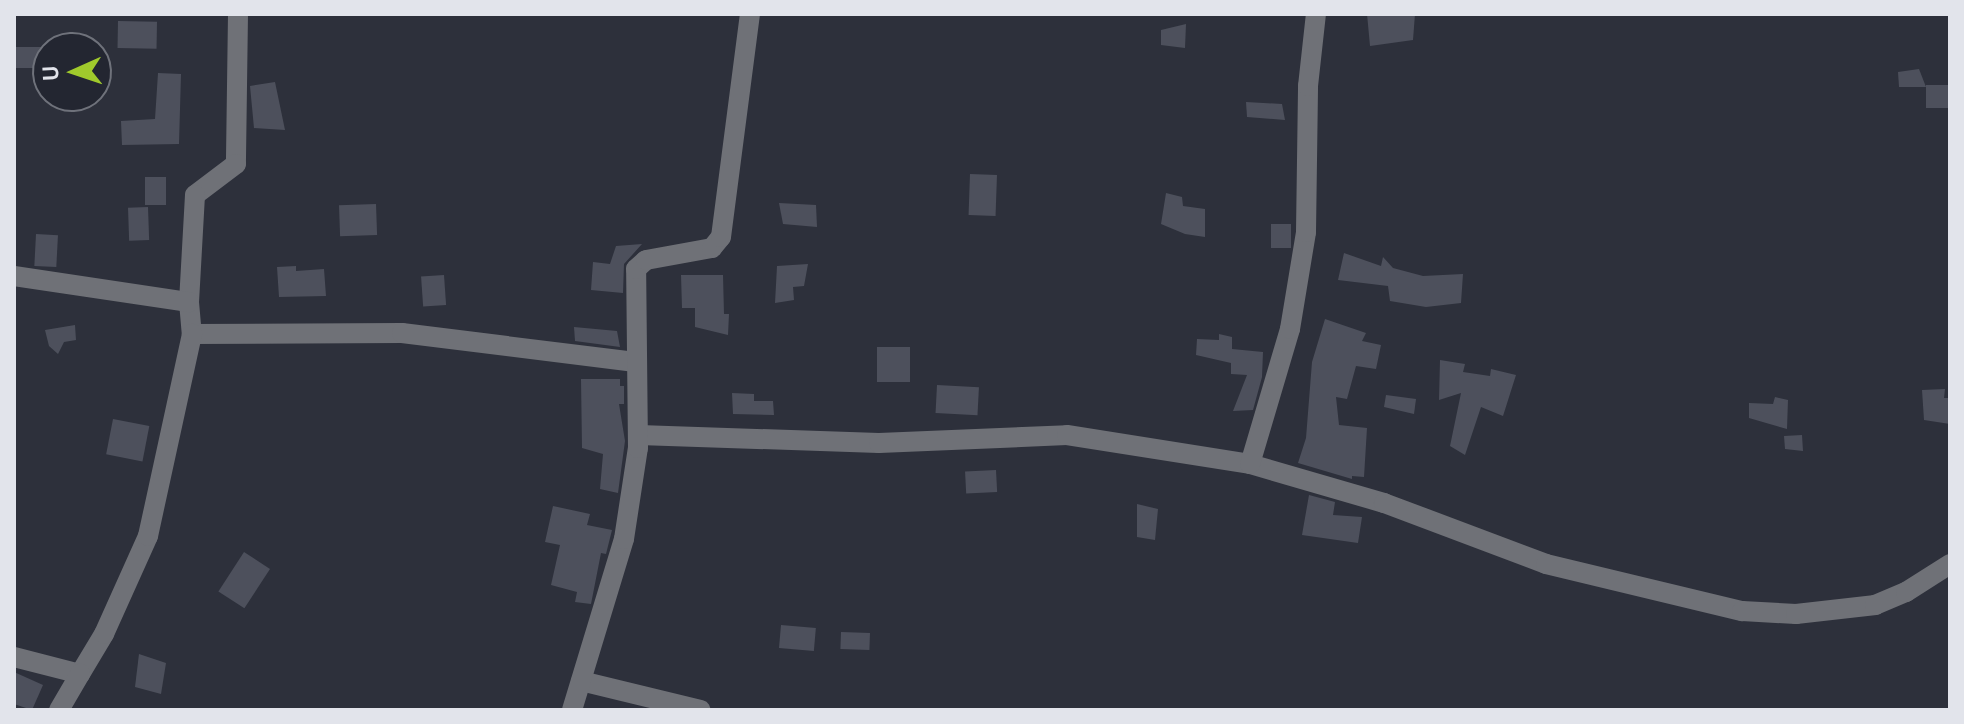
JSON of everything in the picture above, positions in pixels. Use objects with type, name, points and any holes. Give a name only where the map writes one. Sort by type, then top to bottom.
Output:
[{"type":"street","points":[[59,710],[127,588],[148,536],[177,417],[192,334],[189,302],[195,195],[236,164],[238,14]]},
{"type":"street","points":[[572,710],[624,539],[639,435],[635,362],[636,269],[640,264],[712,248],[721,237],[750,14]]},
{"type":"street","points":[[1250,464],[1290,329],[1306,232],[1308,86],[1316,14]]},
{"type":"street","points":[[14,276],[189,302]]},
{"type":"street","points":[[192,334],[402,333],[635,362]]},
{"type":"street","points":[[639,435],[879,443],[1067,435],[1250,464],[1384,503],[1546,564],[1742,611],[1796,614],[1875,605],[1906,592],[1950,564]]},
{"type":"street","points":[[14,657],[80,674]]},
{"type":"street","points":[[581,681],[701,710]]},
{"type":"building","points":[[1367,14],[1415,14],[1413,40],[1370,46]]},
{"type":"building","points":[[118,21],[157,22],[157,49],[118,48]]},
{"type":"building","points":[[1186,24],[1185,48],[1161,45],[1161,30]]},
{"type":"building","points":[[15,47],[32,47],[32,68],[15,68]]},
{"type":"building","points":[[1919,69],[1926,87],[1899,87],[1898,72]]},
{"type":"building","points":[[158,73],[181,74],[179,144],[122,145],[121,121],[155,119]]},
{"type":"building","points":[[275,82],[285,130],[254,128],[250,86]]},
{"type":"building","points":[[1926,85],[1950,85],[1950,108],[1926,108]]},
{"type":"building","points":[[1246,102],[1282,104],[1285,120],[1247,117]]},
{"type":"building","points":[[970,174],[997,175],[996,216],[969,215]]},
{"type":"building","points":[[145,177],[166,177],[166,205],[145,205]]},
{"type":"building","points":[[1166,193],[1182,197],[1183,206],[1205,209],[1205,237],[1185,234],[1161,224]]},
{"type":"building","points":[[779,203],[816,205],[817,227],[783,224]]},
{"type":"building","points":[[376,204],[377,235],[340,236],[339,205]]},
{"type":"building","points":[[148,207],[149,240],[129,241],[128,208]]},
{"type":"building","points":[[1271,224],[1291,224],[1291,248],[1271,248]]},
{"type":"building","points":[[36,234],[58,235],[56,267],[34,266]]},
{"type":"building","points":[[642,244],[624,264],[623,293],[591,290],[593,262],[610,264],[616,246]]},
{"type":"building","points":[[1344,253],[1381,266],[1383,257],[1393,268],[1423,276],[1463,274],[1461,303],[1426,307],[1390,301],[1388,286],[1338,280]]},
{"type":"building","points":[[808,264],[804,286],[793,287],[794,300],[775,303],[777,266]]},
{"type":"building","points":[[296,266],[296,271],[324,269],[326,296],[279,297],[277,267]]},
{"type":"building","points":[[444,275],[446,305],[423,307],[421,277]]},
{"type":"building","points":[[681,275],[723,275],[724,314],[729,314],[728,335],[695,327],[695,308],[682,308]]},
{"type":"building","points":[[1325,319],[1366,333],[1362,341],[1381,345],[1376,369],[1356,366],[1347,399],[1336,397],[1339,425],[1367,428],[1364,477],[1352,476],[1352,479],[1298,463],[1306,438],[1312,362]]},
{"type":"building","points":[[75,325],[76,340],[64,342],[58,354],[49,346],[45,330]]},
{"type":"building","points":[[574,327],[617,331],[620,347],[575,341]]},
{"type":"building","points":[[1219,334],[1232,337],[1232,349],[1263,352],[1262,377],[1253,410],[1233,411],[1247,375],[1231,374],[1231,363],[1196,355],[1197,339],[1219,340]]},
{"type":"building","points":[[877,347],[910,347],[910,382],[877,382]]},
{"type":"building","points":[[1440,360],[1465,364],[1463,372],[1490,376],[1491,369],[1516,375],[1503,416],[1481,407],[1465,455],[1450,446],[1461,393],[1439,400]]},
{"type":"building","points":[[581,379],[620,379],[620,386],[624,386],[624,404],[619,404],[625,441],[618,493],[600,489],[603,454],[582,448]]},
{"type":"building","points":[[937,385],[979,387],[977,415],[936,413]]},
{"type":"building","points":[[1945,389],[1944,398],[1950,398],[1950,424],[1924,420],[1922,390]]},
{"type":"building","points":[[732,393],[754,394],[754,401],[773,401],[774,415],[733,414]]},
{"type":"building","points":[[1386,395],[1416,399],[1414,414],[1384,407]]},
{"type":"building","points":[[1775,397],[1788,400],[1787,429],[1749,418],[1749,403],[1773,404]]},
{"type":"building","points":[[113,419],[149,426],[142,461],[106,454]]},
{"type":"building","points":[[1802,435],[1803,451],[1785,449],[1784,436]]},
{"type":"building","points":[[996,470],[997,492],[966,494],[965,472]]},
{"type":"building","points":[[1309,495],[1335,502],[1333,515],[1362,517],[1358,543],[1302,535]]},
{"type":"building","points":[[1137,504],[1158,509],[1155,540],[1137,537]]},
{"type":"building","points":[[553,506],[590,514],[587,525],[612,530],[606,554],[601,553],[591,604],[575,602],[577,592],[551,585],[560,545],[545,542]]},
{"type":"building","points":[[244,552],[270,569],[244,608],[218,591]]},
{"type":"building","points":[[781,625],[816,628],[814,651],[779,648]]},
{"type":"building","points":[[841,632],[870,633],[869,650],[840,649]]},
{"type":"building","points":[[139,654],[166,663],[161,694],[135,687]]},
{"type":"building","points":[[14,672],[43,685],[32,710],[14,704]]}]
